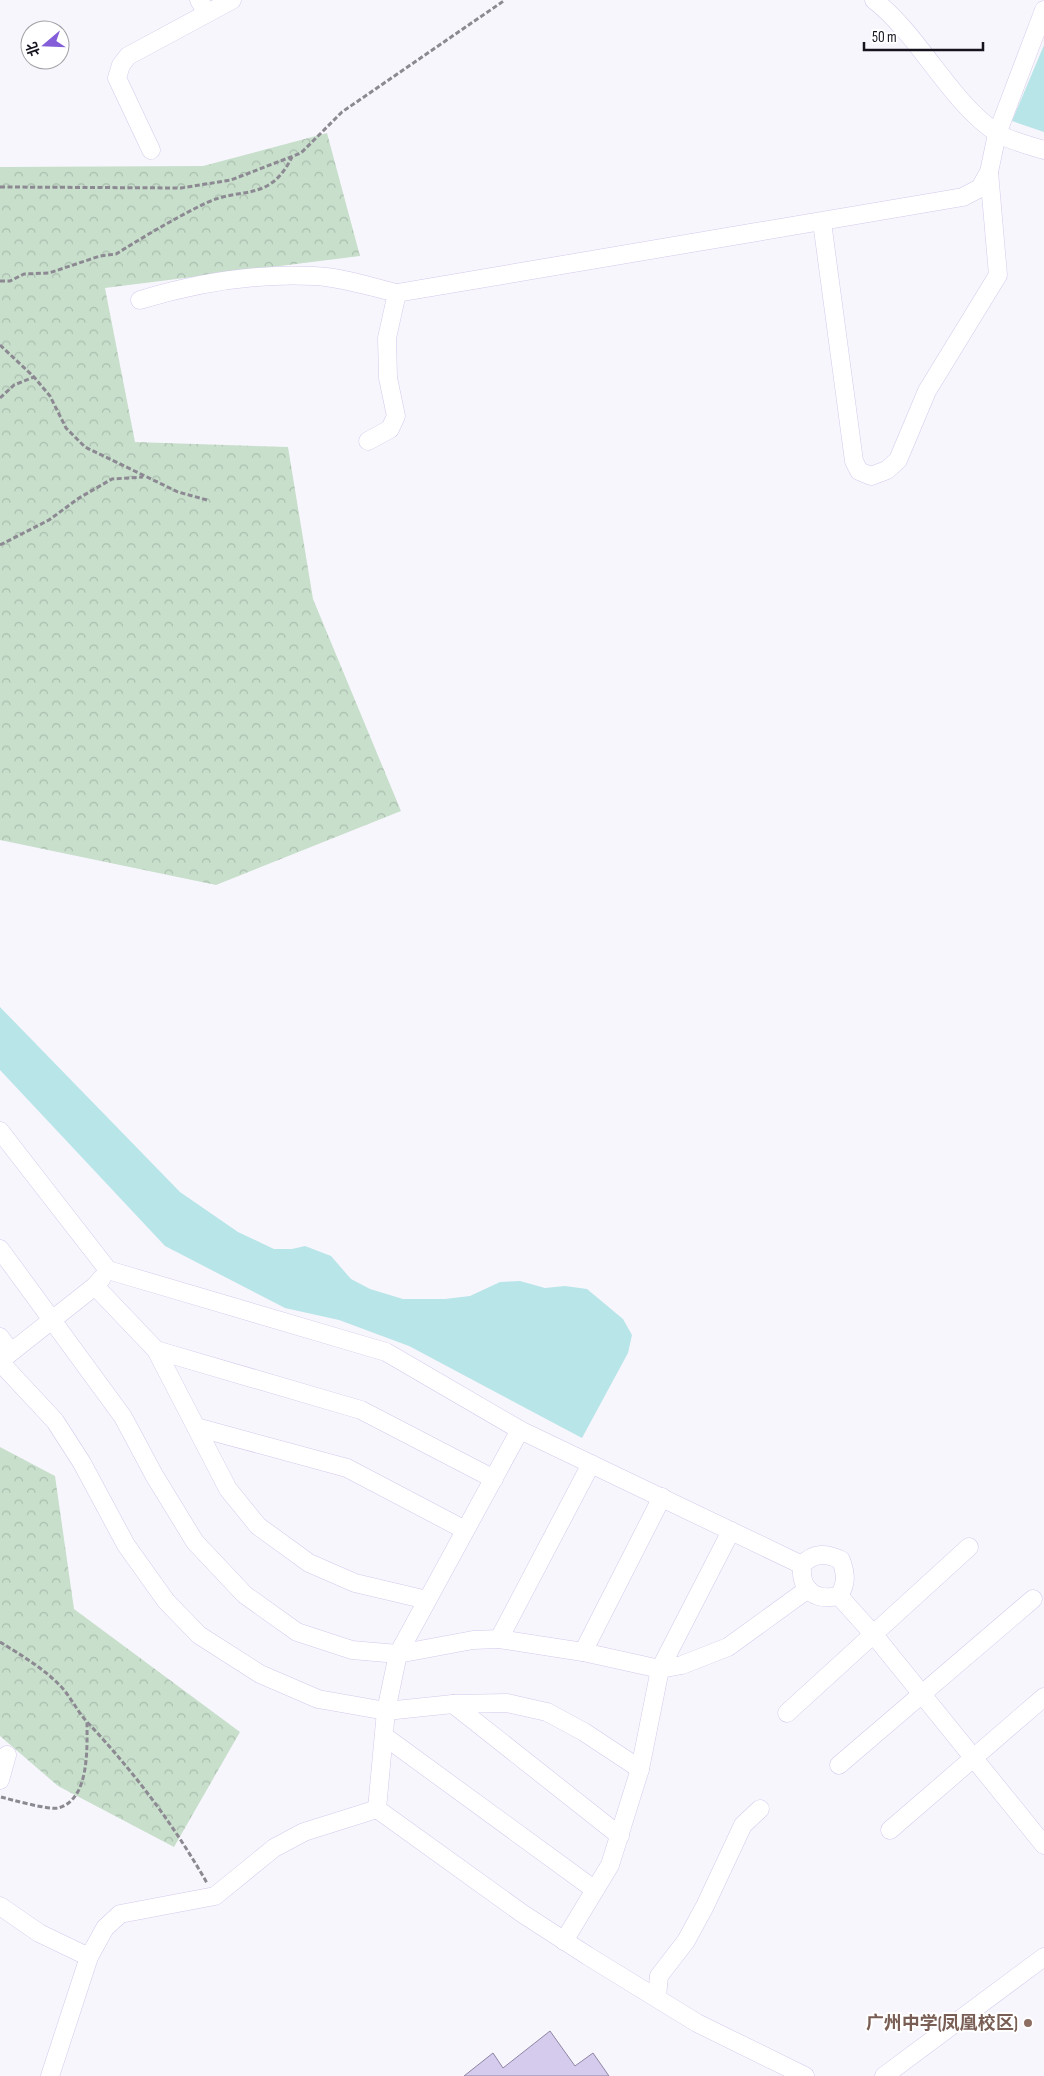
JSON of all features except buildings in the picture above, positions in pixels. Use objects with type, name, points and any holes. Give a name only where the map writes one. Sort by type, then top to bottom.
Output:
[{"type":"street","points":[[151,150],[117,78],[121,65],[128,56],[203,7],[232,0]]},
{"type":"street","points":[[874,0],[885,9],[925,53],[966,106],[998,134],[1044,150]]},
{"type":"street","points":[[140,300],[185,286],[252,277],[316,276],[397,293],[963,197],[980,188],[989,172],[998,134],[1044,10]]},
{"type":"street","points":[[822,222],[854,461],[859,471],[871,476],[886,470],[898,460],[927,391],[998,275],[989,172]]},
{"type":"street","points":[[368,441],[390,428],[396,416],[388,378],[386,338],[397,293]]},
{"type":"street","points":[[0,1131],[108,1270],[386,1352],[520,1430],[802,1565]]},
{"type":"street","points":[[0,1249],[123,1417],[154,1475],[195,1542],[245,1595],[297,1632],[352,1650],[398,1654],[473,1640],[499,1639],[583,1652],[660,1669],[682,1665],[728,1647],[808,1589]]},
{"type":"street","points":[[4,1358],[95,1286],[108,1270]]},
{"type":"street","points":[[95,1286],[156,1350],[228,1489],[258,1526],[309,1563],[355,1583],[427,1600]]},
{"type":"street","points":[[0,1337],[4,1358],[55,1421],[82,1463],[126,1545],[166,1601],[199,1635],[260,1674],[318,1699],[386,1711],[453,1704],[507,1704],[547,1712],[584,1732],[640,1769]]},
{"type":"street","points":[[156,1350],[361,1410],[494,1478]]},
{"type":"street","points":[[196,1427],[347,1468],[465,1530]]},
{"type":"street","points":[[377,1809],[386,1711],[398,1654],[520,1430]]},
{"type":"street","points":[[499,1639],[592,1464]]},
{"type":"street","points":[[583,1652],[662,1497]]},
{"type":"street","points":[[564,1941],[610,1865],[640,1769],[660,1669],[731,1530]]},
{"type":"street","points":[[787,1713],[969,1547]]},
{"type":"street","points":[[829,1554],[841,1560],[846,1572],[846,1586],[839,1596],[825,1598],[812,1594],[808,1589],[803,1583],[802,1565],[810,1557],[829,1554]]},
{"type":"street","points":[[839,1596],[874,1635],[1044,1845]]},
{"type":"street","points":[[839,1766],[921,1693],[1033,1599]]},
{"type":"street","points":[[890,1830],[1044,1697]]},
{"type":"street","points":[[453,1704],[620,1836]]},
{"type":"street","points":[[384,1736],[595,1890]]},
{"type":"street","points":[[0,1780],[7,1755]]},
{"type":"street","points":[[50,2076],[89,1957],[105,1928],[120,1914],[215,1896],[274,1848],[304,1832],[377,1809]]},
{"type":"street","points":[[377,1809],[523,1914],[564,1941],[658,1997],[697,2023],[805,2076]]},
{"type":"street","points":[[658,1997],[659,1976],[686,1941],[744,1825],[760,1810]]},
{"type":"street","points":[[0,1906],[39,1933],[89,1957]]},
{"type":"street","points":[[884,2076],[1044,1957]]},
{"type":"path","points":[[0,187],[181,188],[231,180],[301,153],[342,112],[505,0]]},
{"type":"path","points":[[0,281],[10,281],[24,274],[49,273],[100,256],[116,254],[206,203],[222,197],[256,192],[284,172],[292,156]]},
{"type":"path","points":[[0,345],[34,377],[50,396],[66,428],[84,447],[114,460],[143,477],[178,492],[207,500]]},
{"type":"path","points":[[0,398],[14,385],[34,377]]},
{"type":"path","points":[[0,545],[49,520],[79,498],[112,479],[143,477]]},
{"type":"path","points":[[0,1642],[25,1658],[63,1688],[87,1722],[107,1742],[153,1801],[188,1850],[215,1896]]},
{"type":"path","points":[[0,1797],[57,1808],[70,1802],[81,1784],[87,1759],[87,1722]]},
{"type":"green space","points":[[327,133],[360,256],[105,288],[135,442],[288,447],[313,599],[401,811],[216,885],[0,840],[0,167],[203,166]]},
{"type":"green space","points":[[0,1447],[55,1476],[74,1609],[240,1732],[174,1847],[58,1786],[0,1736]]},
{"type":"water","points":[[1044,45],[1044,132],[1012,121]]},
{"type":"water","points":[[0,1007],[180,1192],[238,1232],[274,1249],[292,1249],[305,1246],[331,1256],[351,1279],[370,1289],[403,1299],[445,1299],[470,1296],[500,1282],[520,1281],[545,1288],[565,1286],[587,1289],[623,1319],[632,1335],[628,1353],[582,1438],[409,1346],[339,1320],[285,1308],[165,1246],[0,1070]]},
{"type":"place","name":"广州中学(凤凰校区)","points":[[1028,2023]]}]
